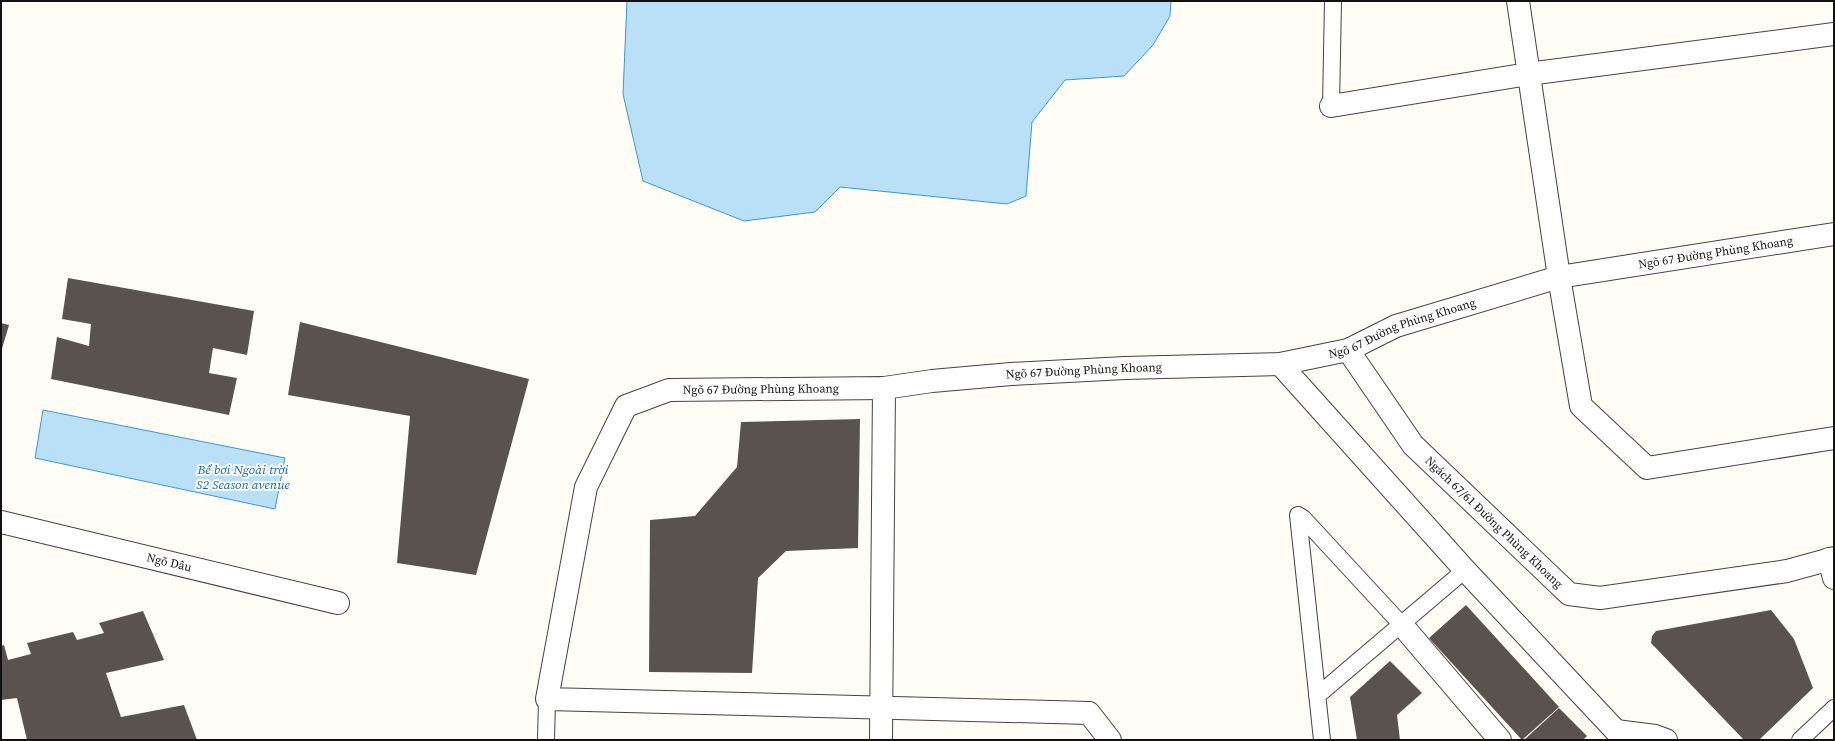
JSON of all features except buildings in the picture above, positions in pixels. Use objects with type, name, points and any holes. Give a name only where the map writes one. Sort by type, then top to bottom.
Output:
[{"type":"street","points":[[1518,1],[1559,277],[1581,406],[1647,468],[1834,438]]},
{"type":"street","points":[[1331,106],[1528,74],[1834,34]]},
{"type":"street","name":"Ngõ 67 Đường Phùng Khoang","points":[[547,699],[586,487],[626,406],[669,390],[884,388],[932,381],[1011,374],[1125,368],[1280,364],[1348,350],[1396,326],[1559,277],[1834,234]]},
{"type":"street","name":"Ngách 67/61 Đường Phùng Khoang","points":[[1348,350],[1413,445],[1569,594],[1600,598],[1832,565]]},
{"type":"street","points":[[1280,364],[1615,737],[1655,736],[1666,740]]},
{"type":"street","points":[[881,740],[884,388]]},
{"type":"street","name":"Ngõ Dâu","points":[[1,522],[338,603]]},
{"type":"street","points":[[1401,624],[1500,740]]},
{"type":"street","points":[[547,699],[1089,713],[1110,740]]},
{"type":"lane","points":[[1331,106],[1333,1]]},
{"type":"lane","points":[[1322,740],[1298,515],[1303,518],[1401,624]]},
{"type":"lane","points":[[1317,696],[1466,570]]},
{"type":"lane","points":[[546,740],[547,699]]},
{"type":"lane","points":[[1800,740],[1834,708]]},
{"type":"water","points":[[627,1],[1171,1],[1170,16],[1153,45],[1124,76],[1065,80],[1032,122],[1026,196],[1007,204],[840,187],[815,212],[744,221],[643,181],[623,94]]},
{"type":"water","name":"Bể bơi Ngoài trời S2 Season avenue","points":[[43,410],[285,458],[275,509],[35,458]]}]
